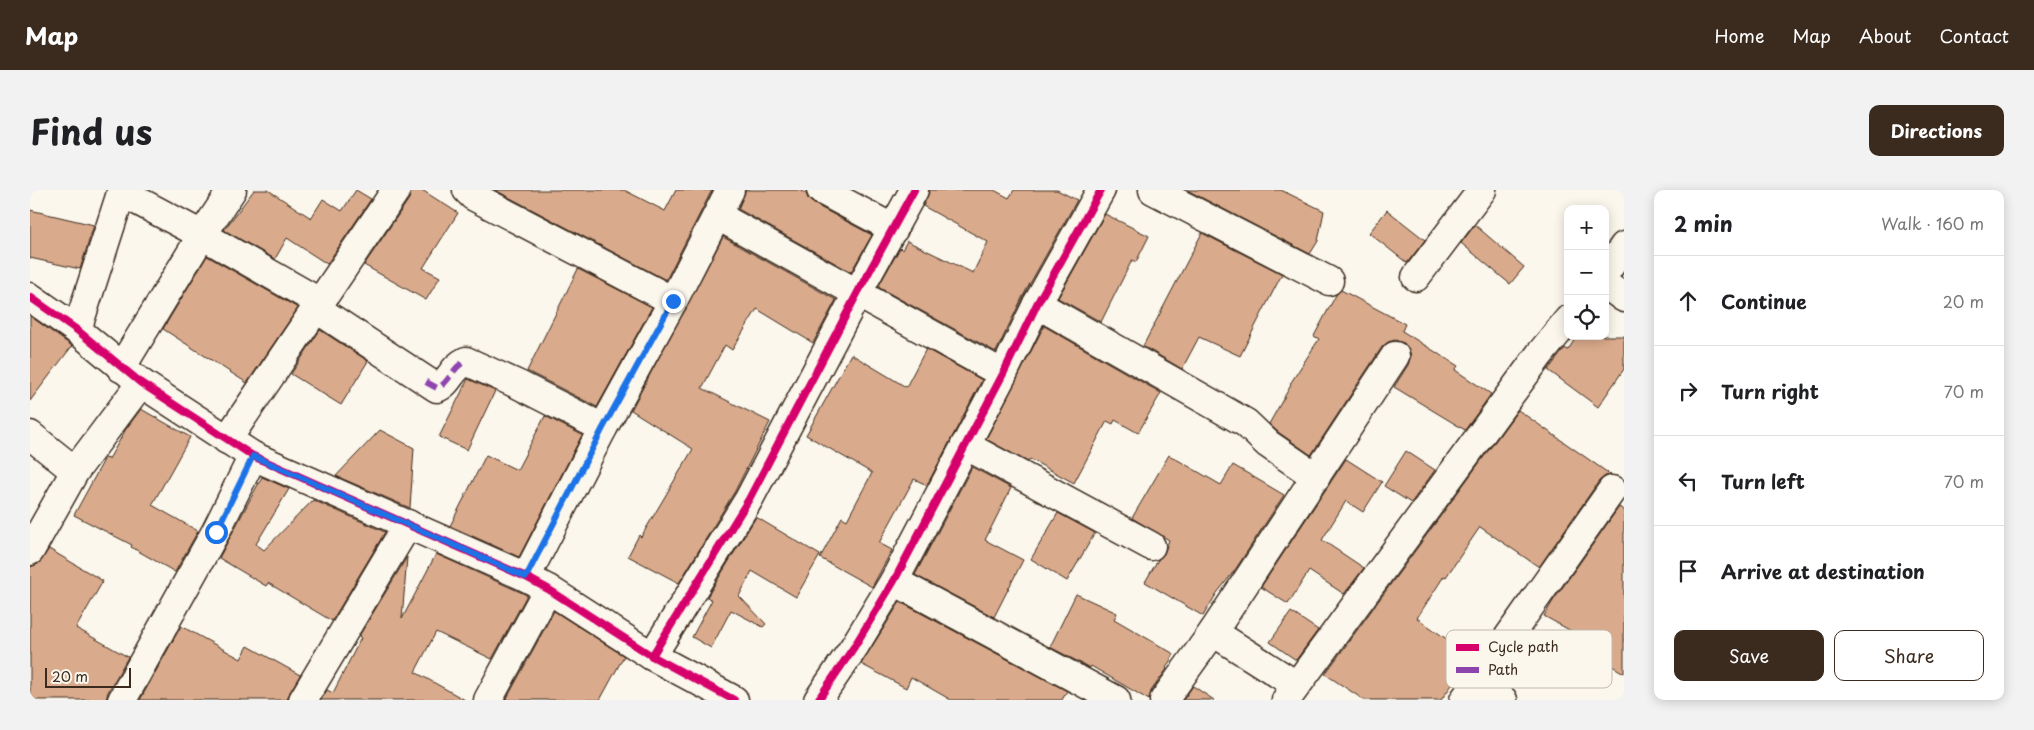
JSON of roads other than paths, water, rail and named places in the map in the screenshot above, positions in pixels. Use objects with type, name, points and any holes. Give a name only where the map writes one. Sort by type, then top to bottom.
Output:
[{"type":"street","points":[[30,549],[131,376],[202,235],[232,190]]},
{"type":"street","points":[[227,440],[396,190]]},
{"type":"street","points":[[467,190],[473,196],[673,301]]},
{"type":"street","points":[[488,700],[603,428],[673,301],[730,190]]},
{"type":"street","points":[[821,190],[894,229]]},
{"type":"street","points":[[652,656],[748,499],[914,190]]},
{"type":"street","points":[[818,700],[854,647],[894,580],[1003,374],[1037,304],[1101,190]]},
{"type":"street","points":[[1153,190],[1329,281]]},
{"type":"street","points":[[1416,277],[1482,190]]},
{"type":"street","points":[[77,330],[121,191],[202,235],[319,306],[437,388],[443,386],[457,365],[466,361],[603,428]]},
{"type":"street","points":[[718,216],[1003,374]]},
{"type":"street","points":[[1609,267],[1624,246]]},
{"type":"street","points":[[1609,287],[1624,298]]},
{"type":"street","points":[[30,296],[77,330],[131,376],[253,456],[537,583],[652,656],[734,700]]},
{"type":"street","points":[[1037,304],[1246,423],[1268,444],[1316,477]]},
{"type":"street","points":[[1213,632],[1291,693],[1540,354],[1564,325]]},
{"type":"street","points":[[1164,700],[1213,632],[1395,356]]},
{"type":"street","points":[[30,435],[75,471]]},
{"type":"street","points":[[965,445],[1151,546]]},
{"type":"street","points":[[122,700],[216,532],[253,456]]},
{"type":"street","points":[[1513,630],[1612,490]]},
{"type":"street","points":[[303,700],[408,524]]},
{"type":"street","points":[[894,580],[1116,700]]},
{"type":"street","points":[[1469,692],[1502,700]]}]
